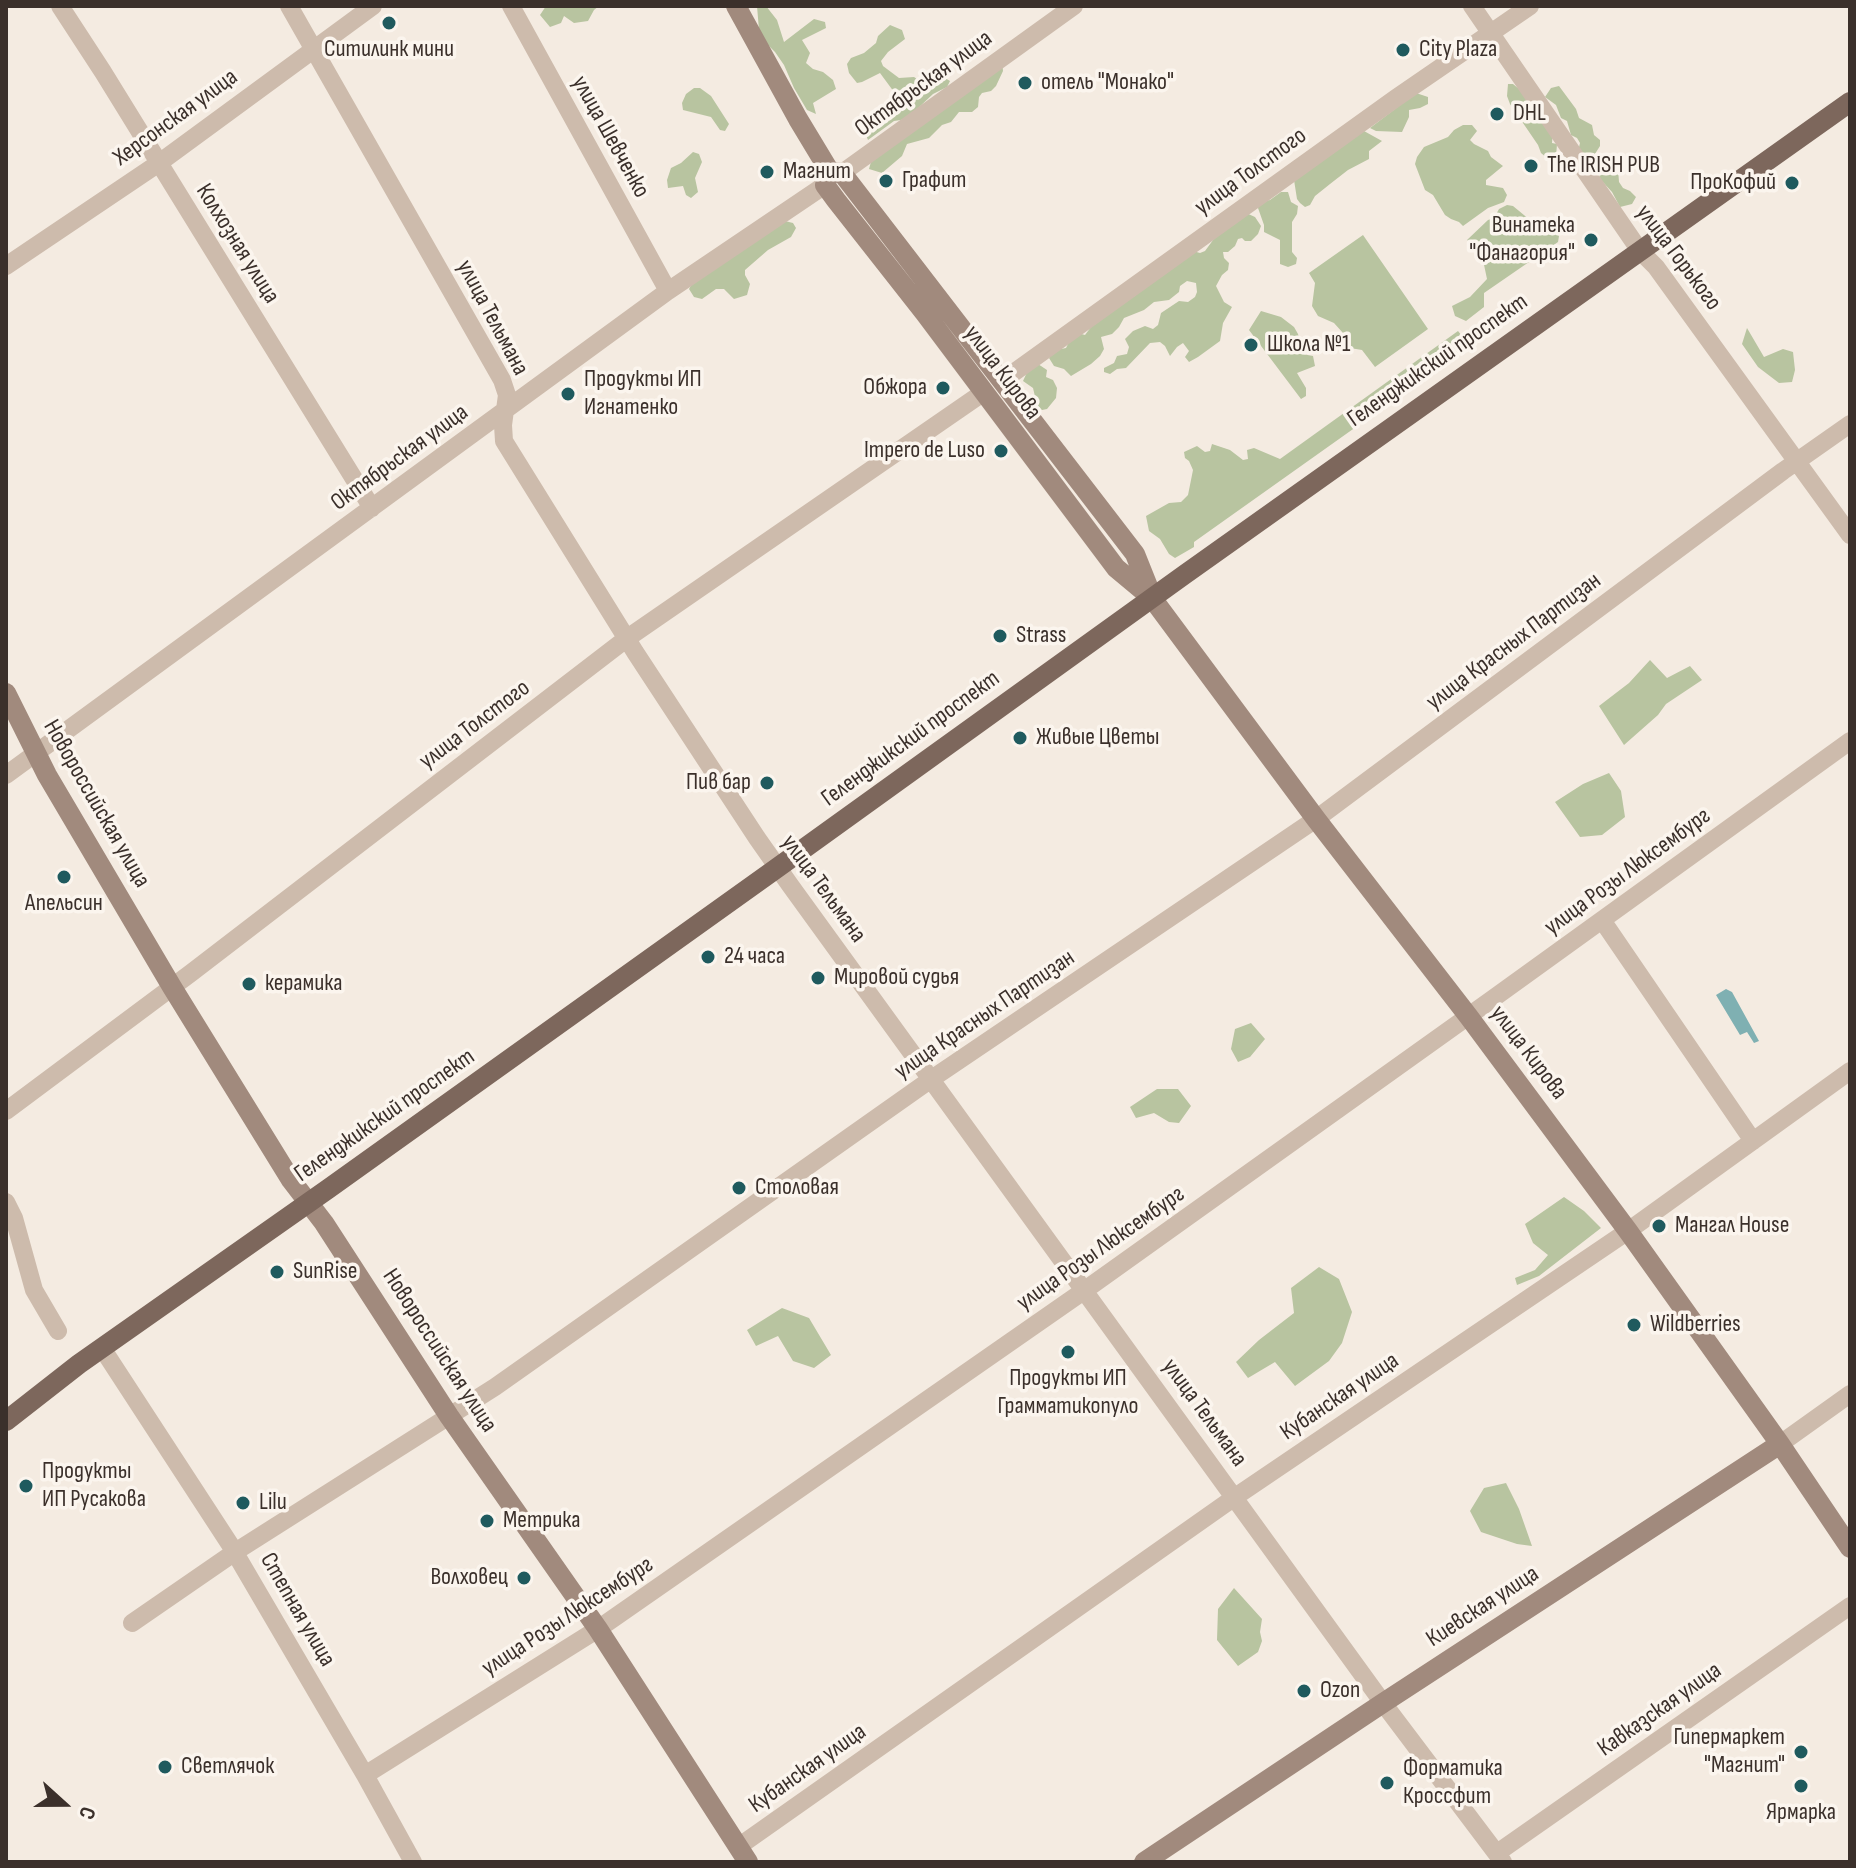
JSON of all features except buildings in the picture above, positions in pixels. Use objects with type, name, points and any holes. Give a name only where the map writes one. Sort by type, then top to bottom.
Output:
[{"type":"main road","name":"улица Кирова","points":[[736,6],[817,154],[984,392],[1116,568],[1152,598],[1316,819],[1469,1017],[1628,1231],[1850,1548]]},
{"type":"main road","name":"Геленджикский проспект","points":[[6,1421],[79,1364],[1850,102]]},
{"type":"main road","name":"улица Кирова","points":[[833,176],[1002,381],[1135,554],[1152,598]]},
{"type":"main road","name":"Новороссийская улица","points":[[6,693],[36,754],[172,987],[291,1180],[332,1236],[449,1416],[598,1629],[743,1854]]},
{"type":"main road","name":"Киевская улица","points":[[1144,1862],[1780,1444]]},
{"type":"street","name":"Колхозная улица","points":[[60,6],[372,508]]},
{"type":"street","name":"улица Тельмана","points":[[289,6],[502,380],[507,395],[504,441],[626,639],[777,868],[1383,1703],[1500,1858]]},
{"type":"street","name":"Херсонская улица","points":[[6,266],[159,163],[373,6]]},
{"type":"street","name":"улица Шевченко","points":[[511,6],[668,291]]},
{"type":"street","name":"Октябрьская улица","points":[[6,775],[668,291],[1074,6]]},
{"type":"street","name":"улица Горького","points":[[1472,6],[1640,251],[1656,267],[1850,535]]},
{"type":"street","name":"улица Толстого","points":[[1002,381],[1383,107],[1530,6]]},
{"type":"street","name":"улица Толстого","points":[[6,1111],[626,639],[984,392]]},
{"type":"street","name":"улица Красных Партизан","points":[[132,1623],[235,1552],[495,1387],[930,1080],[1316,819],[1850,424]]},
{"type":"street","name":"улица Розы Люксембург","points":[[365,1775],[598,1629],[1085,1290],[1850,741]]},
{"type":"street","points":[[1602,920],[1753,1141]]},
{"type":"street","name":"Кубанская улица","points":[[743,1854],[1235,1497],[1628,1231],[1850,1071]]},
{"type":"street","points":[[6,1202],[14,1218],[34,1290],[58,1331]]},
{"type":"street","name":"Степная улица","points":[[102,1348],[235,1552],[413,1862]]},
{"type":"street","name":"Киевская улица","points":[[1780,1444],[1850,1394]]},
{"type":"street","name":"Кавказская улица","points":[[1500,1858],[1850,1606]]},
{"type":"green space","points":[[546,6],[599,6],[588,21],[574,23],[564,16],[561,23],[550,27],[540,15]]},
{"type":"green space","points":[[757,6],[766,6],[777,20],[784,42],[814,19],[825,22],[826,28],[802,40],[810,53],[806,63],[833,80],[836,89],[813,103],[816,114],[807,110],[784,65],[759,30]]},
{"type":"green space","points":[[890,25],[902,30],[905,39],[888,52],[881,61],[883,66],[899,78],[914,77],[925,87],[933,74],[950,81],[947,87],[933,94],[913,113],[894,121],[868,140],[866,135],[870,126],[883,116],[881,110],[892,108],[894,92],[880,73],[857,83],[849,73],[847,64],[851,58],[864,53],[876,43],[878,36]]},
{"type":"green space","points":[[1002,62],[1003,71],[996,86],[982,93],[978,107],[972,112],[959,112],[929,138],[907,144],[902,156],[882,173],[869,169],[874,151]]},
{"type":"green space","points":[[1508,84],[1513,84],[1525,94],[1528,104],[1553,130],[1552,143],[1557,144],[1556,157],[1547,158],[1541,153],[1510,104]]},
{"type":"green space","points":[[1559,86],[1579,118],[1592,125],[1594,135],[1600,140],[1593,157],[1578,152],[1580,143],[1571,135],[1567,121],[1561,118],[1556,105],[1545,97],[1551,88]]},
{"type":"green space","points":[[700,88],[711,96],[729,124],[725,131],[720,130],[711,117],[683,110],[686,94]]},
{"type":"green space","points":[[1416,93],[1428,97],[1428,104],[1409,110],[1402,132],[1370,128]]},
{"type":"green space","points":[[1463,125],[1472,125],[1477,131],[1470,140],[1488,151],[1503,166],[1486,180],[1486,185],[1503,188],[1507,195],[1504,202],[1488,208],[1463,226],[1445,215],[1433,195],[1425,190],[1415,164],[1424,147],[1448,137]]},
{"type":"green space","points":[[1364,131],[1382,141],[1369,151],[1369,159],[1330,184],[1315,196],[1310,205],[1305,207],[1300,203],[1294,180]]},
{"type":"green space","points":[[693,152],[699,154],[702,162],[695,178],[698,192],[691,198],[686,195],[683,186],[668,188],[667,180],[671,168]]},
{"type":"green space","points":[[1611,165],[1618,169],[1623,188],[1636,197],[1632,204],[1620,207],[1600,179],[1599,173]]},
{"type":"green space","points":[[1281,192],[1288,192],[1291,202],[1298,206],[1292,222],[1292,252],[1297,258],[1296,264],[1288,267],[1280,264],[1280,240],[1264,232],[1258,208],[1259,202],[1270,200]]},
{"type":"green space","points":[[1507,205],[1513,206],[1530,220],[1553,227],[1559,236],[1558,242],[1484,293],[1484,307],[1466,321],[1455,316],[1452,306],[1470,297],[1487,279],[1483,260],[1467,240]]},
{"type":"green space","points":[[1244,212],[1255,217],[1261,226],[1251,241],[1238,239],[1235,246],[1223,252],[1229,263],[1228,270],[1216,286],[1224,302],[1232,307],[1223,323],[1220,341],[1189,362],[1185,357],[1189,351],[1183,343],[1170,356],[1160,342],[1150,343],[1126,368],[1110,374],[1104,372],[1104,368],[1114,363],[1117,356],[1127,354],[1129,347],[1125,339],[1133,331],[1145,326],[1153,329],[1158,325],[1161,313],[1179,301],[1188,302],[1195,297],[1196,283],[1187,281],[1169,300],[1154,302],[1124,318],[1112,334],[1101,337],[1104,349],[1091,364],[1071,376],[1064,369],[1054,366],[1049,358],[1056,350],[1066,348],[1078,333],[1085,335],[1091,327],[1193,251],[1205,251],[1216,236]]},
{"type":"green space","points":[[785,221],[793,223],[796,228],[791,237],[768,250],[745,270],[750,284],[747,295],[734,299],[724,289],[716,289],[702,299],[694,297],[689,289],[697,275]]},
{"type":"green space","points":[[1363,235],[1428,329],[1375,367],[1362,350],[1350,348],[1334,323],[1318,316],[1312,306],[1315,283],[1309,273]]},
{"type":"green space","points":[[1261,311],[1281,317],[1294,327],[1302,354],[1313,356],[1315,366],[1297,373],[1306,388],[1306,396],[1301,399],[1249,330]]},
{"type":"green space","points":[[1747,328],[1764,357],[1783,349],[1793,352],[1795,370],[1792,382],[1779,383],[1758,367],[1742,344]]},
{"type":"green space","points":[[1458,331],[1470,346],[1194,542],[1194,547],[1175,558],[1149,531],[1146,516],[1169,503],[1181,502],[1188,495],[1193,470],[1184,452],[1197,446],[1205,452],[1210,451],[1212,444],[1230,450],[1243,460],[1248,459],[1247,450],[1254,448],[1280,459]]},
{"type":"green space","points":[[1038,364],[1047,370],[1046,377],[1053,380],[1057,388],[1056,398],[1047,409],[1042,410],[1037,405],[1033,388],[1023,381],[1029,368]]},
{"type":"green space","points":[[1650,660],[1667,678],[1690,666],[1702,680],[1666,704],[1624,745],[1599,706],[1629,683]]},
{"type":"green space","points":[[1609,773],[1621,791],[1625,817],[1602,835],[1580,837],[1555,802],[1583,784]]},
{"type":"green space","points":[[1251,1023],[1265,1039],[1250,1057],[1238,1062],[1231,1049],[1235,1029]]},
{"type":"green space","points":[[1157,1089],[1178,1089],[1191,1106],[1179,1123],[1169,1122],[1154,1113],[1136,1118],[1130,1107]]},
{"type":"green space","points":[[1564,1197],[1601,1228],[1539,1276],[1517,1285],[1515,1278],[1535,1270],[1548,1255],[1533,1243],[1525,1224]]},
{"type":"green space","points":[[1319,1267],[1339,1279],[1352,1312],[1342,1343],[1329,1361],[1295,1386],[1275,1362],[1248,1378],[1236,1362],[1294,1313],[1291,1288]]},
{"type":"green space","points":[[782,1308],[809,1318],[831,1355],[814,1368],[793,1361],[778,1336],[756,1346],[747,1330]]},
{"type":"green space","points":[[1506,1483],[1532,1546],[1481,1532],[1470,1511],[1484,1488]]},
{"type":"green space","points":[[1234,1588],[1262,1619],[1262,1641],[1258,1652],[1238,1666],[1217,1640],[1218,1609]]},
{"type":"water","points":[[1726,989],[1732,992],[1759,1041],[1754,1043],[1747,1032],[1740,1035],[1716,995]]},
{"type":"place","name":"Ситилинк мини","points":[[389,23]]},
{"type":"place","name":"City Plaza","points":[[1403,50]]},
{"type":"place","name":"отель \"Монако\"","points":[[1025,83]]},
{"type":"place","name":"DHL","points":[[1497,114]]},
{"type":"place","name":"The IRISH PUB","points":[[1531,166]]},
{"type":"place","name":"Магнит","points":[[767,172]]},
{"type":"place","name":"Графит","points":[[886,181]]},
{"type":"place","name":"ПроКофий","points":[[1792,183]]},
{"type":"place","name":"Винатека \"Фанагория\"","points":[[1591,240]]},
{"type":"place","name":"Школа №1","points":[[1251,345]]},
{"type":"place","name":"Обжора","points":[[943,388]]},
{"type":"place","name":"Продукты ИП Игнатенко","points":[[568,394]]},
{"type":"place","name":"Impero de Luso","points":[[1001,451]]},
{"type":"place","name":"Strass","points":[[1000,636]]},
{"type":"place","name":"Живые Цветы","points":[[1020,738]]},
{"type":"place","name":"Пив бар","points":[[767,783]]},
{"type":"place","name":"Апельсин","points":[[64,877]]},
{"type":"place","name":"24 часа","points":[[708,957]]},
{"type":"place","name":"Мировой судья","points":[[818,978]]},
{"type":"place","name":"керамика","points":[[249,984]]},
{"type":"place","name":"Столовая","points":[[739,1188]]},
{"type":"place","name":"Мангал House","points":[[1659,1226]]},
{"type":"place","name":"SunRise","points":[[277,1272]]},
{"type":"place","name":"Wildberries","points":[[1634,1325]]},
{"type":"place","name":"Продукты ИП Грамматикопуло","points":[[1068,1352]]},
{"type":"place","name":"Продукты ИП Русакова","points":[[26,1486]]},
{"type":"place","name":"Lilu","points":[[243,1503]]},
{"type":"place","name":"Метрика","points":[[487,1521]]},
{"type":"place","name":"Волховец","points":[[524,1578]]},
{"type":"place","name":"Ozon","points":[[1304,1691]]},
{"type":"place","name":"Гипермаркет \"Магнит\"","points":[[1801,1752]]},
{"type":"place","name":"Светлячок","points":[[165,1767]]},
{"type":"place","name":"Форматика Кроссфит","points":[[1387,1783]]},
{"type":"place","name":"Ярмарка","points":[[1801,1786]]}]
